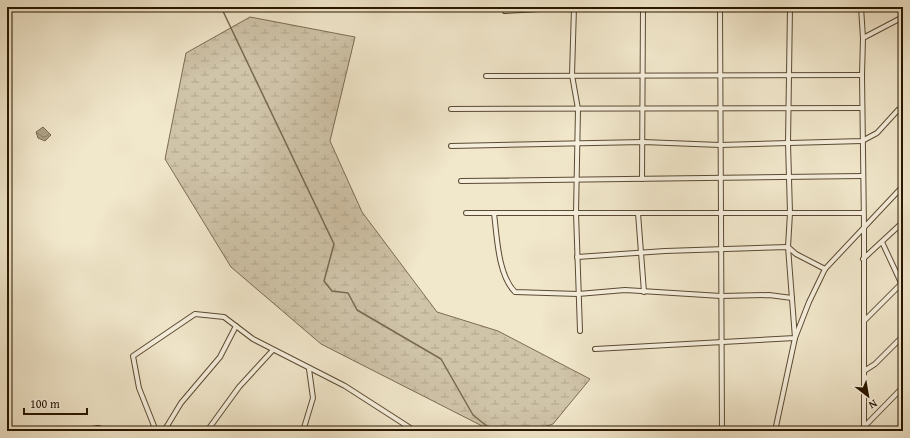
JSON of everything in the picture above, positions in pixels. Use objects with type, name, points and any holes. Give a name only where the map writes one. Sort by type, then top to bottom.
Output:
[{"type":"street","points":[[505,11],[575,7],[572,75],[578,109],[576,213],[580,331]]},
{"type":"street","points":[[642,179],[643,7]]},
{"type":"street","points":[[720,7],[722,431]]},
{"type":"street","points":[[790,7],[788,143],[790,213],[788,247],[795,338]]},
{"type":"street","points":[[861,7],[863,38],[862,176],[864,228],[864,429]]},
{"type":"street","points":[[863,38],[903,17]]},
{"type":"street","points":[[486,76],[862,74]]},
{"type":"street","points":[[451,110],[862,108]]},
{"type":"street","points":[[451,146],[643,142],[720,145],[862,141],[877,133],[898,110]]},
{"type":"street","points":[[461,181],[862,176]]},
{"type":"street","points":[[775,431],[795,338],[809,302],[825,269],[903,186]]},
{"type":"street","points":[[466,213],[863,213]]},
{"type":"street","points":[[494,213],[497,241],[507,284],[515,292],[578,294],[625,290],[721,296],[769,295],[792,298]]},
{"type":"street","points":[[638,213],[644,292]]},
{"type":"street","points":[[863,260],[903,222]]},
{"type":"street","points":[[864,322],[902,284],[882,242]]},
{"type":"street","points":[[578,257],[788,247],[796,254],[825,269]]},
{"type":"street","points":[[156,431],[139,388],[133,356],[196,314],[224,317],[253,339],[345,386],[415,431]]},
{"type":"street","points":[[164,431],[181,403],[220,357],[236,326]]},
{"type":"street","points":[[864,370],[875,364],[903,336]]},
{"type":"street","points":[[595,349],[795,338]]},
{"type":"street","points":[[207,431],[239,387],[272,350]]},
{"type":"street","points":[[303,431],[313,398],[310,369]]},
{"type":"street","points":[[864,429],[903,387]]},
{"type":"street","points":[[82,431],[98,429],[109,431]]},
{"type":"green space","points":[[250,17],[355,37],[330,141],[362,212],[437,312],[498,331],[590,379],[553,424],[533,431],[492,431],[321,344],[231,267],[165,159],[186,53]]},
{"type":"water","points":[[43,127],[51,135],[45,141],[38,138],[36,132]]},
{"type":"waterway","points":[[221,7],[334,244],[324,281],[332,291],[348,293],[357,310],[441,359],[473,415],[493,431]]}]
